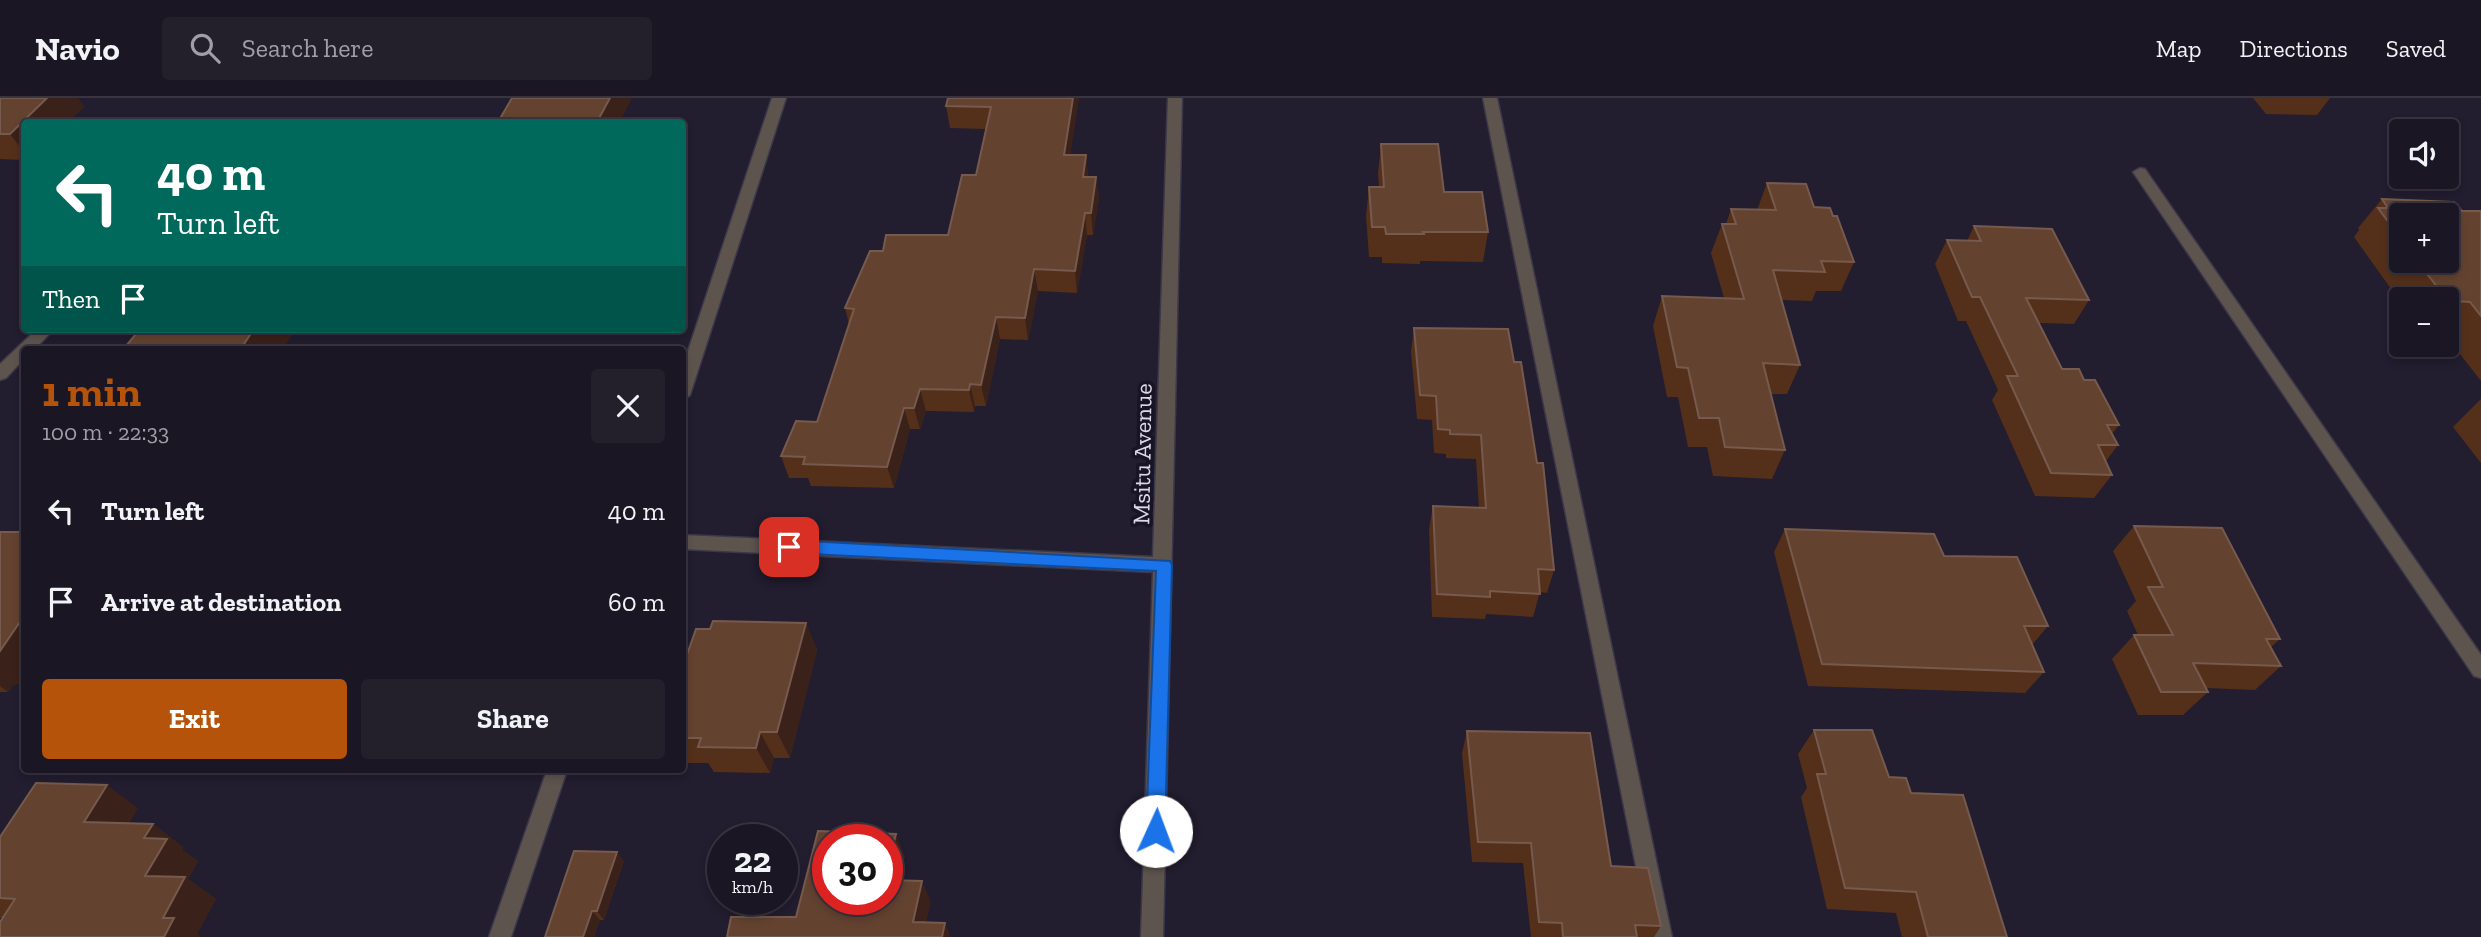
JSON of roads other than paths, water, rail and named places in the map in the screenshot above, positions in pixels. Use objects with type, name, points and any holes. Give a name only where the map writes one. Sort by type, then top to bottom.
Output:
[{"type":"street","points":[[686,383],[779,98]]},
{"type":"street","name":"Msitu Avenue","points":[[1152,937],[1175,98]]},
{"type":"street","points":[[1490,98],[1661,937]]},
{"type":"street","points":[[2140,172],[2474,651],[2481,670]]},
{"type":"street","points":[[29,346],[42,333]]},
{"type":"street","points":[[0,374],[21,353]]},
{"type":"street","points":[[686,542],[1164,565]]},
{"type":"street","points":[[500,937],[556,773]]}]
